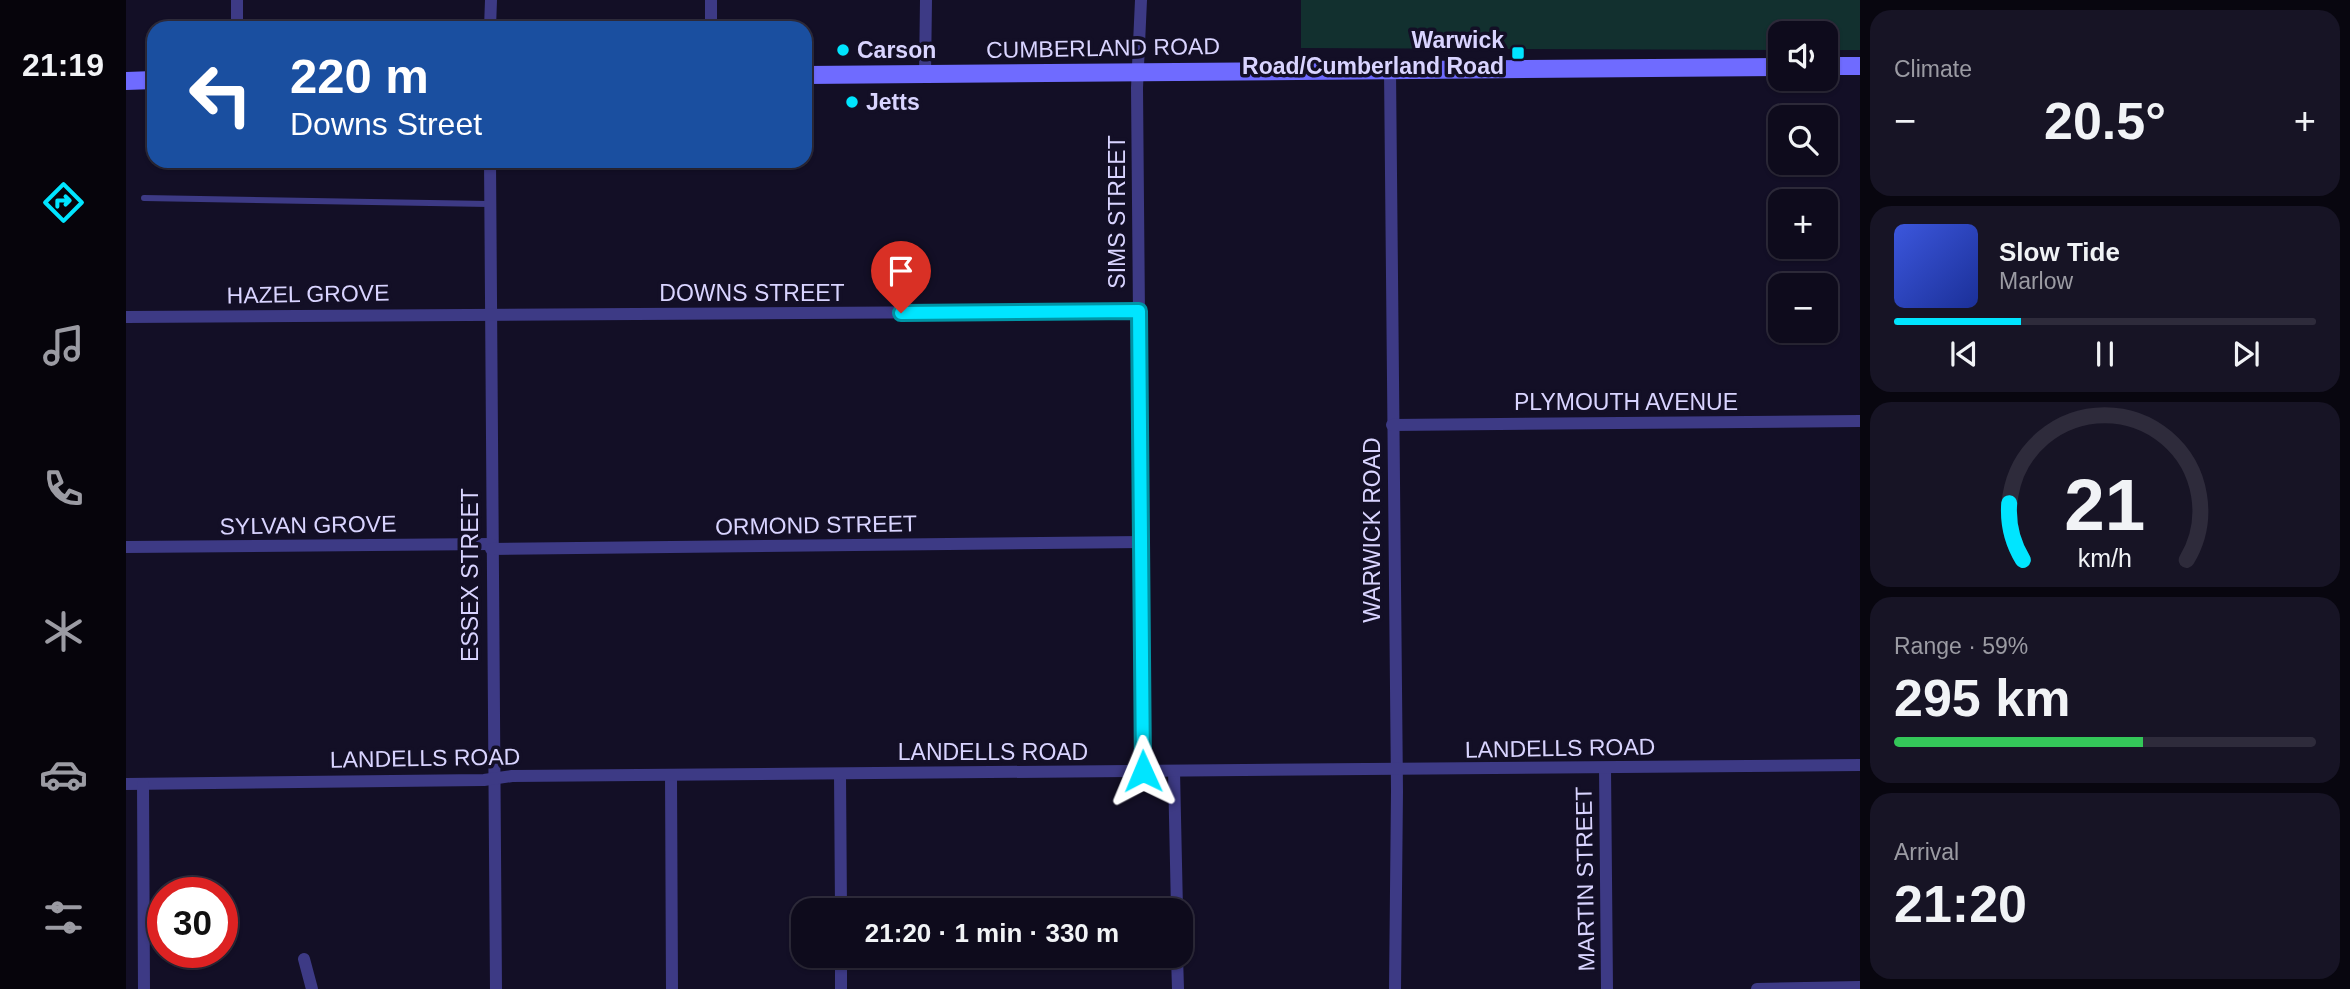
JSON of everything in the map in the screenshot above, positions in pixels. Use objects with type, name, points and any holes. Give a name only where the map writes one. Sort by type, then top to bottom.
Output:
[{"type":"main road","points":[[1838,66],[1860,66]]},
{"type":"main road","name":"CUMBERLAND ROAD","points":[[812,75],[1768,67]]},
{"type":"main road","points":[[126,80],[147,80]]},
{"type":"street","points":[[237,0],[237,21]]},
{"type":"street","points":[[491,0],[491,21]]},
{"type":"street","points":[[711,0],[711,21]]},
{"type":"street","points":[[925,75],[926,0]]},
{"type":"street","name":"SIMS STREET","points":[[1141,0],[1139,311],[1143,771]]},
{"type":"street","name":"WARWICK ROAD","points":[[1390,70],[1396,770],[1395,989]]},
{"type":"street","name":"ESSEX STREET","points":[[489,168],[496,989]]},
{"type":"street","name":"DOWNS STREET","points":[[491,314],[1139,311]]},
{"type":"street","name":"HAZEL GROVE","points":[[126,317],[491,314]]},
{"type":"street","name":"PLYMOUTH AVENUE","points":[[1392,425],[1860,421]]},
{"type":"street","name":"ORMOND STREET","points":[[491,546],[1142,542]]},
{"type":"street","name":"SYLVAN GROVE","points":[[126,547],[491,546]]},
{"type":"street","name":"LANDELLS ROAD","points":[[126,784],[671,775],[1860,765]]},
{"type":"street","name":"MARTIN STREET","points":[[1605,768],[1607,989]]},
{"type":"street","points":[[1174,771],[1177,898]]},
{"type":"street","points":[[840,774],[841,898]]},
{"type":"street","points":[[671,775],[672,989]]},
{"type":"street","points":[[142,784],[144,989]]},
{"type":"street","points":[[304,959],[312,989]]},
{"type":"street","points":[[841,968],[842,989]]},
{"type":"street","points":[[1177,968],[1178,989]]},
{"type":"street","points":[[1758,989],[1860,988]]},
{"type":"lane","points":[[144,198],[489,204]]},
{"type":"green space","points":[[1301,0],[1860,0],[1860,50],[1838,50],[1838,21],[1768,21],[1768,50],[1301,48]]},
{"type":"place","name":"Carson","points":[[843,50]]},
{"type":"place","name":"Warwick Road/Cumberland Road","points":[[1518,53]]},
{"type":"place","name":"Jetts","points":[[852,102]]},
{"type":"route","points":[[901,313],[1139,311],[1143,771]]}]
